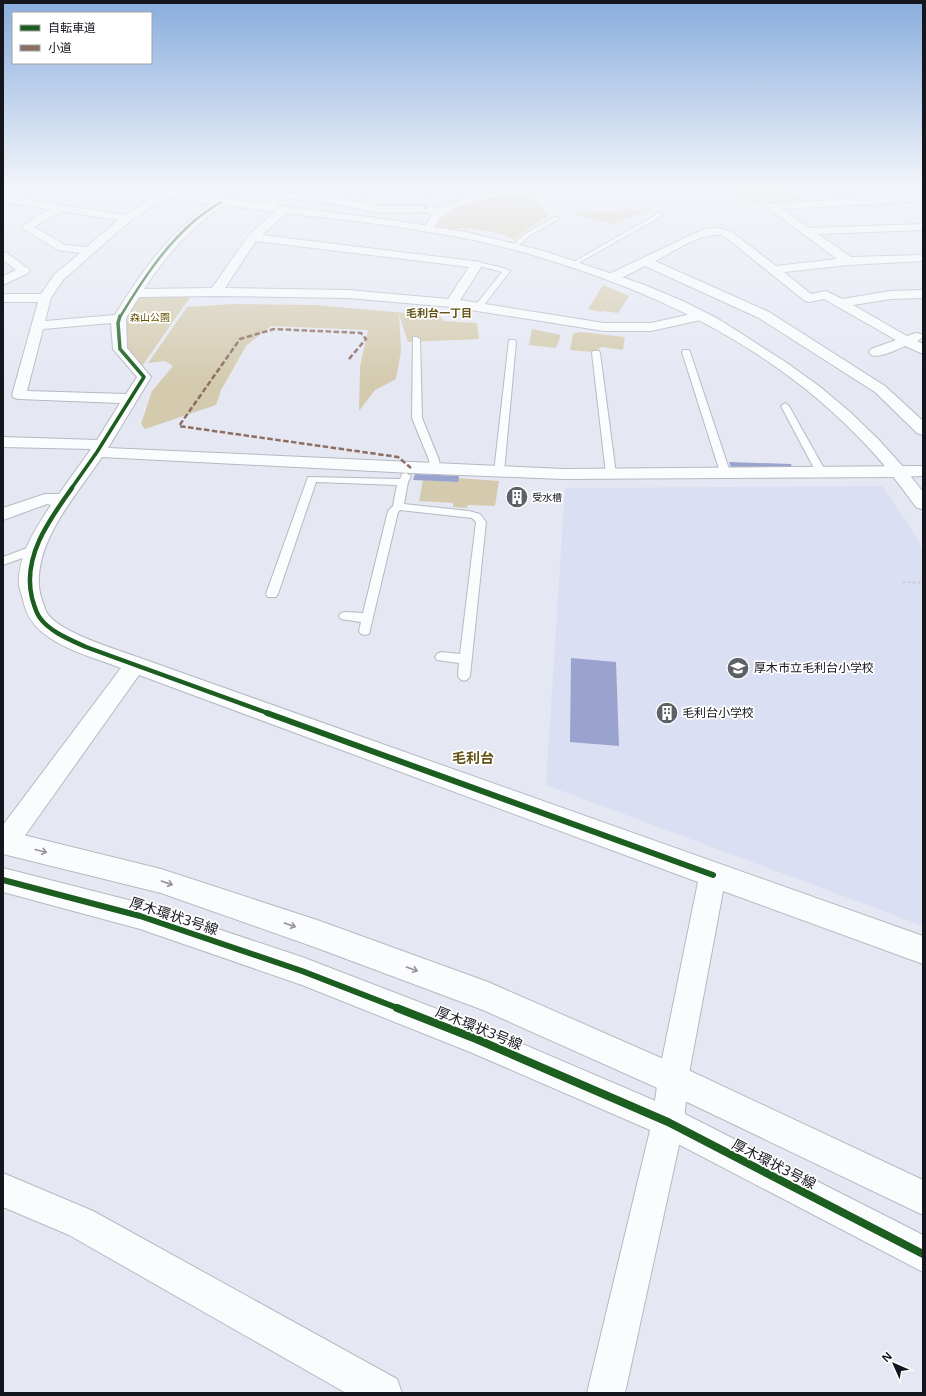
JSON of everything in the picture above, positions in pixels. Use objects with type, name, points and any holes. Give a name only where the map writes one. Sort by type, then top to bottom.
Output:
[{"type":"street","points":[[20,395],[45,298],[58,278],[87,251]]},
{"type":"street","points":[[167,251],[134,293],[119,318],[118,323],[120,349],[144,377],[99,448],[63,500],[35,549],[28,570],[30,596],[41,620],[66,638],[135,665],[923,950]]},
{"type":"street","points":[[216,292],[243,251]]},
{"type":"street","points":[[348,251],[381,256],[477,264],[452,303]]},
{"type":"street","points":[[532,251],[613,277],[680,304],[756,348],[798,376],[845,417],[870,441],[898,472],[923,504]]},
{"type":"street","points":[[613,277],[666,251]]},
{"type":"street","points":[[749,251],[808,298],[826,295],[923,350]]},
{"type":"street","points":[[835,251],[848,261]]},
{"type":"street","points":[[3,255],[24,270],[3,281]]},
{"type":"street","points":[[773,270],[848,261],[923,258]]},
{"type":"street","points":[[645,262],[707,288],[764,315],[880,388],[923,430]]},
{"type":"street","points":[[707,288],[721,283]]},
{"type":"street","points":[[134,293],[216,292],[348,294],[452,303],[604,327],[651,327],[700,316]]},
{"type":"street","points":[[841,303],[891,294],[923,294]]},
{"type":"street","points":[[3,298],[45,298]]},
{"type":"street","points":[[38,326],[119,318]]},
{"type":"street","points":[[876,352],[905,340],[923,335]]},
{"type":"street","points":[[3,395],[131,399]]},
{"type":"street","points":[[3,442],[99,448],[407,475],[435,469],[564,474],[898,472],[923,470]]},
{"type":"street","points":[[3,514],[45,499],[63,500]]},
{"type":"street","points":[[135,665],[4,842],[160,881],[317,934],[488,997],[673,1079],[923,1198]]},
{"type":"street","points":[[606,1393],[668,1122],[673,1079],[713,875]]},
{"type":"street","name":"厚木環状3号線","points":[[3,880],[140,916],[302,971],[476,1039],[668,1122],[923,1254]]},
{"type":"street","points":[[3,1190],[81,1223],[384,1393]]},
{"type":"lane","points":[[573,264],[596,251]]},
{"type":"lane","points":[[477,264],[506,271],[478,307]]},
{"type":"lane","points":[[416,339],[417,418],[434,460],[435,469]]},
{"type":"lane","points":[[499,472],[512,342]]},
{"type":"lane","points":[[686,352],[726,472]]},
{"type":"lane","points":[[596,353],[611,474]]},
{"type":"lane","points":[[785,406],[821,472]]},
{"type":"lane","points":[[272,594],[312,479],[407,475],[398,507],[393,511],[365,631]]},
{"type":"lane","points":[[398,507],[469,514],[476,516],[482,522],[464,676]]},
{"type":"lane","points":[[3,561],[35,549]]},
{"type":"lane","points":[[345,616],[368,618]]},
{"type":"lane","points":[[441,657],[466,659]]},
{"type":"path","points":[[903,582],[923,583]]},
{"type":"shaded area","name":"厚木市立毛利台小学校","points":[[882,486],[914,533],[923,551],[923,926],[546,785],[565,488]]},
{"type":"green space","points":[[603,285],[629,296],[618,313],[601,312],[588,309]]},
{"type":"green space","name":"森山公園","points":[[143,296],[191,296],[142,366],[125,347],[126,325],[130,311],[137,300]]},
{"type":"green space","points":[[233,304],[315,305],[440,316],[443,321],[477,323],[479,339],[408,342],[399,314],[401,351],[396,379],[375,390],[359,411],[360,367],[368,330],[271,326],[246,346],[221,390],[216,405],[145,429],[141,424],[152,391],[173,366],[165,361],[148,363],[187,307]]},
{"type":"green space","points":[[532,329],[561,335],[556,348],[529,345]]},
{"type":"green space","points":[[580,332],[625,337],[623,350],[602,347],[594,352],[570,350],[573,334]]},
{"type":"green space","points":[[458,478],[499,481],[495,506],[468,505],[467,508],[453,507],[453,503],[419,501],[423,480],[458,482]]},
{"type":"water","points":[[729,462],[791,464],[793,470],[731,468]]},
{"type":"water","points":[[415,474],[459,476],[458,482],[413,480]]},
{"type":"water","points":[[571,658],[616,662],[619,746],[570,742]]},
{"type":"marked path","points":[[349,359],[366,339],[361,333],[274,329],[240,339],[179,426],[398,457],[411,468]]},
{"type":"cycle path","points":[[166,251],[135,293],[119,318],[118,323],[120,349],[144,377],[97,452],[60,505],[37,545],[31,566],[29,586],[37,614],[41,620],[51,629],[99,652],[713,875]]},
{"type":"cycle path","points":[[3,880],[140,916],[302,971],[476,1039],[668,1122],[923,1254]]},
{"type":"place","name":"受水槽","points":[[517,497]]},
{"type":"place","name":"厚木市立毛利台小学校","points":[[738,668]]},
{"type":"place","name":"毛利台小学校","points":[[667,713]]},
{"type":"district","name":"毛利台一丁目","points":[[439,313]]},
{"type":"district","name":"毛利台","points":[[473,758]]}]
